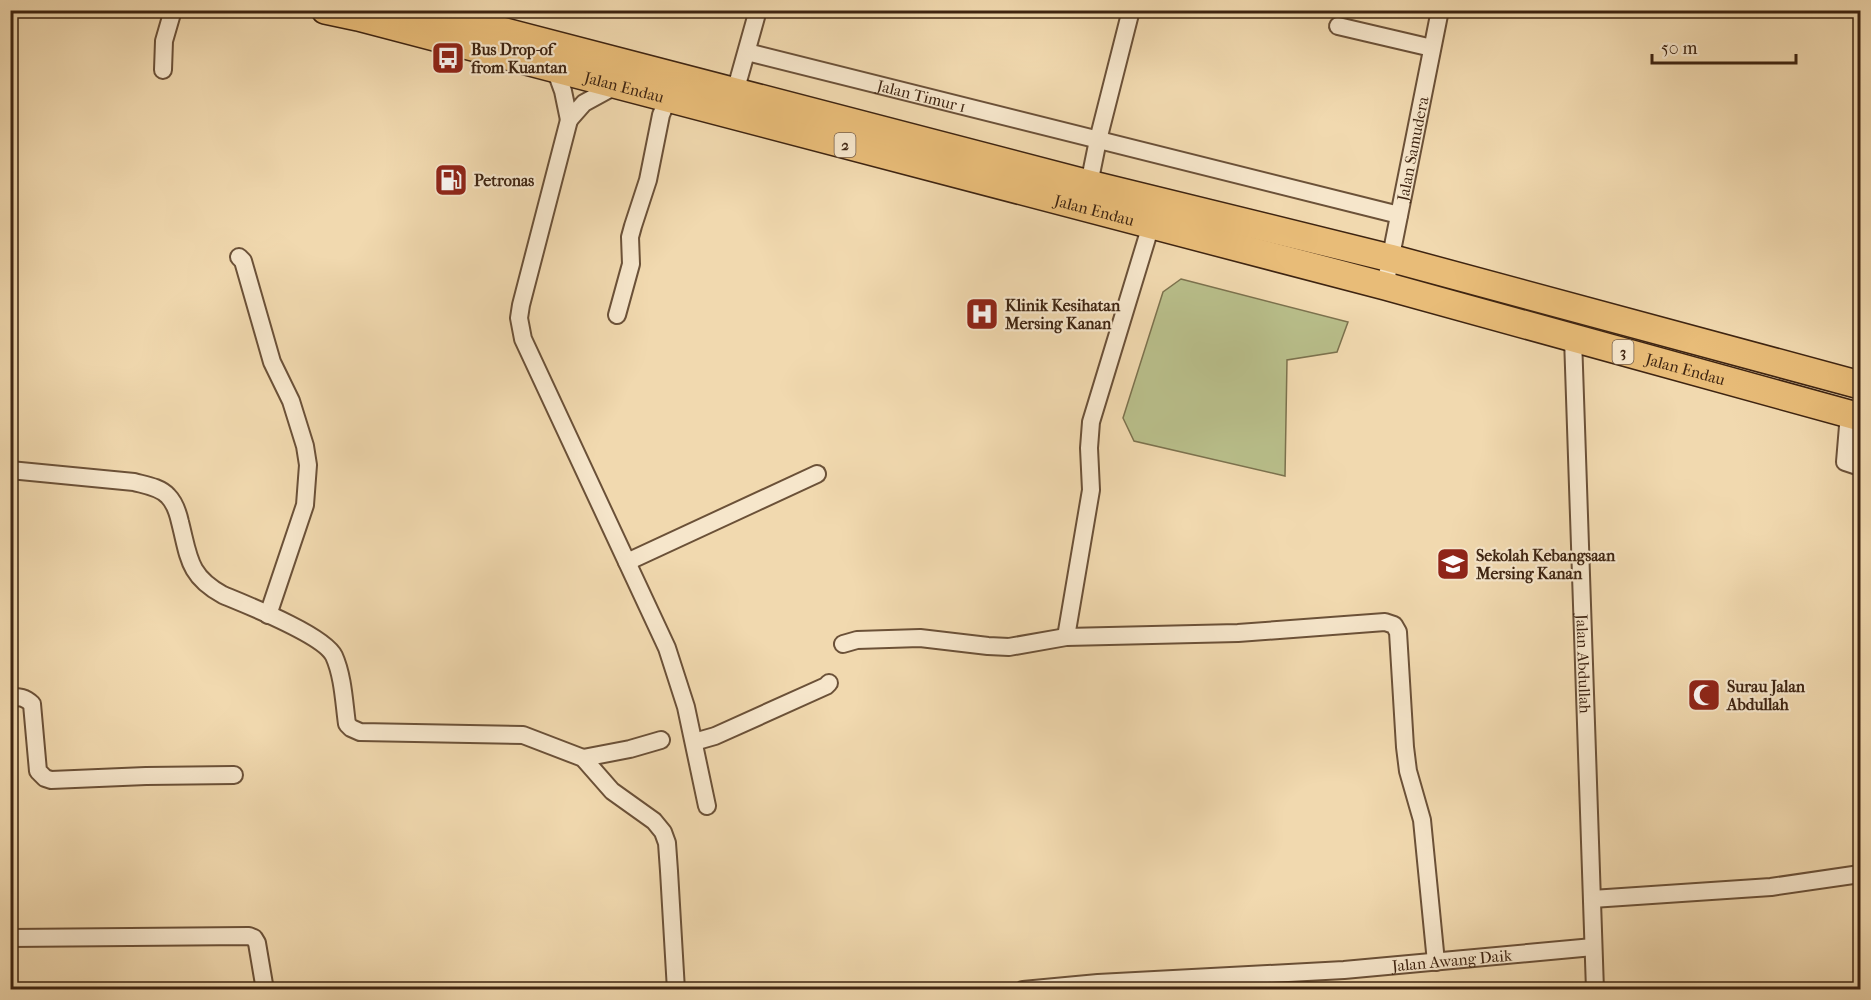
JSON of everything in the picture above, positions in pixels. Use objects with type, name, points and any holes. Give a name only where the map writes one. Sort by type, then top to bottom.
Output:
[{"type":"highway","name":"Jalan Endau","points":[[325,10],[547,59],[735,92],[1089,184],[1390,258],[1860,385]]},
{"type":"highway","name":"Jalan Endau","points":[[421,10],[617,85],[1385,286],[1855,416]]},
{"type":"street","points":[[163,70],[164,41],[173,10]]},
{"type":"street","points":[[735,92],[758,10]]},
{"type":"street","points":[[1089,184],[1131,10]]},
{"type":"street","name":"Jalan Samudera","points":[[1385,286],[1440,10]]},
{"type":"street","points":[[1338,26],[1432,48]]},
{"type":"street","name":"Jalan Timur 1","points":[[747,52],[1399,215]]},
{"type":"street","points":[[547,59],[563,91],[569,120],[520,305],[520,329],[667,648],[687,707],[707,806]]},
{"type":"street","points":[[569,120],[584,103],[617,85]]},
{"type":"street","points":[[617,315],[631,264],[630,237],[648,180],[661,115],[668,98]]},
{"type":"street","points":[[1066,637],[1091,490],[1089,448],[1091,422],[1150,225]]},
{"type":"street","points":[[239,257],[243,261],[272,362],[291,401],[305,446],[308,465],[305,505],[268,615]]},
{"type":"street","name":"Jalan Abdullah","points":[[1573,338],[1595,990]]},
{"type":"street","points":[[1853,464],[1855,416]]},
{"type":"street","points":[[10,470],[134,482],[149,486],[169,497],[177,511],[189,560],[200,579],[223,595],[319,640],[334,654],[347,724],[351,728],[360,732],[402,734],[523,735],[583,758],[612,791],[654,821],[663,832],[667,843],[676,990]]},
{"type":"street","points":[[627,562],[817,474]]},
{"type":"street","points":[[843,644],[858,640],[920,638],[1009,647],[1066,637],[1239,633],[1385,622],[1394,625],[1398,632],[1405,747],[1408,771],[1422,820],[1436,962]]},
{"type":"street","points":[[694,742],[715,736],[829,683]]},
{"type":"street","points":[[10,697],[27,699],[32,704],[38,771],[45,778],[51,780],[234,775]]},
{"type":"street","points":[[583,758],[661,740]]},
{"type":"street","points":[[1592,899],[1771,887],[1860,874]]},
{"type":"street","points":[[10,938],[249,936],[257,943],[265,990]]},
{"type":"street","name":"Jalan Awang Daik","points":[[1023,990],[1098,983],[1344,970],[1593,947]]},
{"type":"green space","points":[[1181,279],[1348,322],[1337,352],[1287,360],[1285,476],[1134,441],[1123,418],[1163,292]]},
{"type":"place","name":"Bus Drop-of from Kuantan","points":[[448,58]]},
{"type":"place","name":"Petronas","points":[[451,180]]},
{"type":"place","name":"Klinik Kesihatan Mersing Kanan","points":[[982,314]]},
{"type":"place","name":"Sekolah Kebangsaan Mersing Kanan","points":[[1453,564]]},
{"type":"place","name":"Surau Jalan Abdullah","points":[[1704,695]]}]
